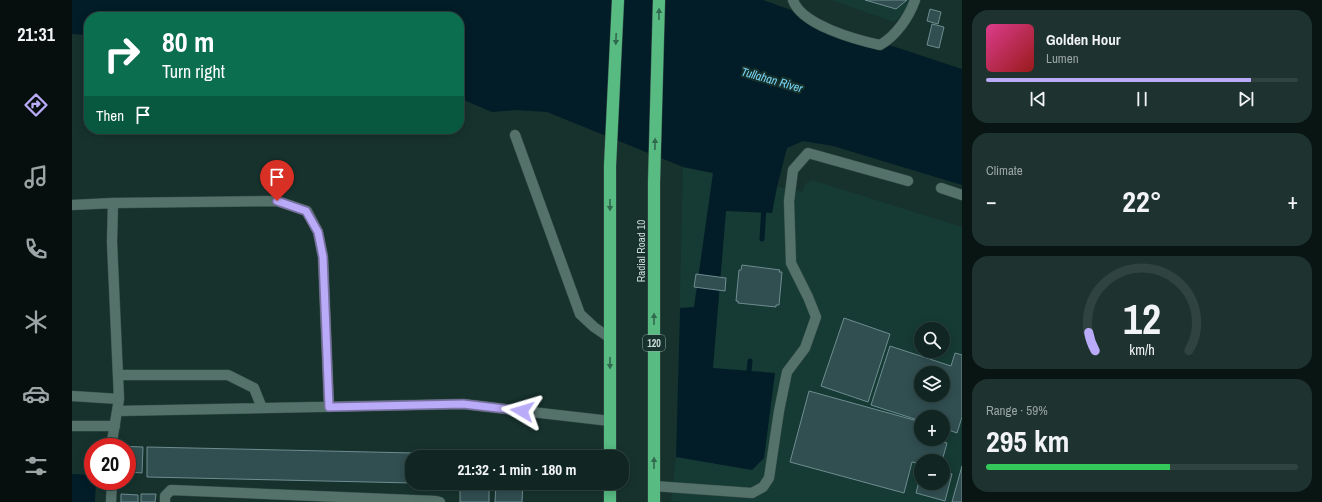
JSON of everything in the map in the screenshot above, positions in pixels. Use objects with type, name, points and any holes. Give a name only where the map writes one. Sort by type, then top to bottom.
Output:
[{"type":"highway","points":[[610,450],[610,166],[618,0]]},
{"type":"highway","name":"Radial Road 10","points":[[654,502],[654,183],[659,0]]},
{"type":"highway","points":[[610,490],[610,502]]},
{"type":"lane","points":[[793,0],[795,6],[813,20],[841,35],[880,44],[889,40],[906,19],[915,0]]},
{"type":"lane","points":[[515,135],[580,314],[594,327],[610,338]]},
{"type":"lane","points":[[654,486],[752,493],[763,487],[769,478],[779,411],[787,372],[805,348],[816,317],[791,263],[789,201],[793,170],[808,153],[908,180]]},
{"type":"lane","points":[[941,188],[962,195]]},
{"type":"lane","points":[[72,205],[277,201],[306,211],[318,232],[323,257],[329,407]]},
{"type":"lane","points":[[113,203],[112,242],[119,399],[113,438]]},
{"type":"lane","points":[[118,375],[228,375],[254,388],[262,408]]},
{"type":"lane","points":[[72,396],[119,399]]},
{"type":"lane","points":[[117,411],[463,404],[610,421]]},
{"type":"lane","points":[[72,426],[115,426]]},
{"type":"lane","points":[[111,502],[112,490]]},
{"type":"lane","points":[[164,502],[165,496],[171,490],[440,502]]},
{"type":"shaded area","points":[[831,0],[918,0],[894,22]]},
{"type":"shaded area","points":[[683,167],[803,192],[805,184],[812,180],[962,227],[962,502],[671,501],[676,457]]},
{"type":"water","name":"Tullahan River","points":[[72,0],[763,0],[880,42],[962,69],[962,185],[833,146],[803,141],[787,148],[772,213],[726,211],[713,368],[775,373],[764,458],[752,470],[676,457],[680,308],[694,307],[713,173],[683,167],[547,112],[516,110],[492,112],[464,100],[464,12],[84,12],[84,35],[72,34]]},
{"type":"water","points":[[72,474],[84,475],[84,490],[96,490],[95,502],[72,502]]},
{"type":"building","points":[[865,0],[907,0],[896,9]]},
{"type":"building","points":[[930,9],[941,12],[938,24],[927,21]]},
{"type":"building","points":[[932,24],[944,27],[939,48],[927,45]]},
{"type":"building","points":[[742,265],[780,270],[779,272],[782,272],[779,305],[776,305],[776,307],[738,303],[738,301],[736,301],[739,270],[741,270]]},
{"type":"building","points":[[696,274],[726,278],[725,291],[694,287]]},
{"type":"building","points":[[844,318],[890,334],[868,402],[821,386]]},
{"type":"building","points":[[890,346],[914,354],[914,358],[927,358],[951,366],[955,353],[962,355],[962,417],[957,433],[950,430],[950,410],[914,410],[914,419],[871,405]]},
{"type":"building","points":[[809,391],[914,420],[914,446],[946,446],[944,454],[914,454],[914,462],[912,462],[904,493],[790,462]]},
{"type":"building","points":[[136,447],[143,447],[142,473],[136,473]]},
{"type":"building","points":[[147,447],[405,453],[405,483],[147,477]]},
{"type":"building","points":[[962,466],[962,502],[952,502]]},
{"type":"building","points":[[460,490],[489,490],[489,502],[460,502]]},
{"type":"building","points":[[496,490],[523,490],[522,502],[495,502]]},
{"type":"building","points":[[917,490],[948,490],[945,501],[916,493]]},
{"type":"building","points":[[121,494],[138,495],[138,502],[121,502]]},
{"type":"building","points":[[141,494],[156,494],[155,502],[141,502]]},
{"type":"waterway","points":[[762,239],[764,206]]},
{"type":"waterway","points":[[749,371],[750,361]]},
{"type":"route","points":[[277,201],[306,211],[318,232],[323,257],[329,407],[463,404],[522,411]]}]
